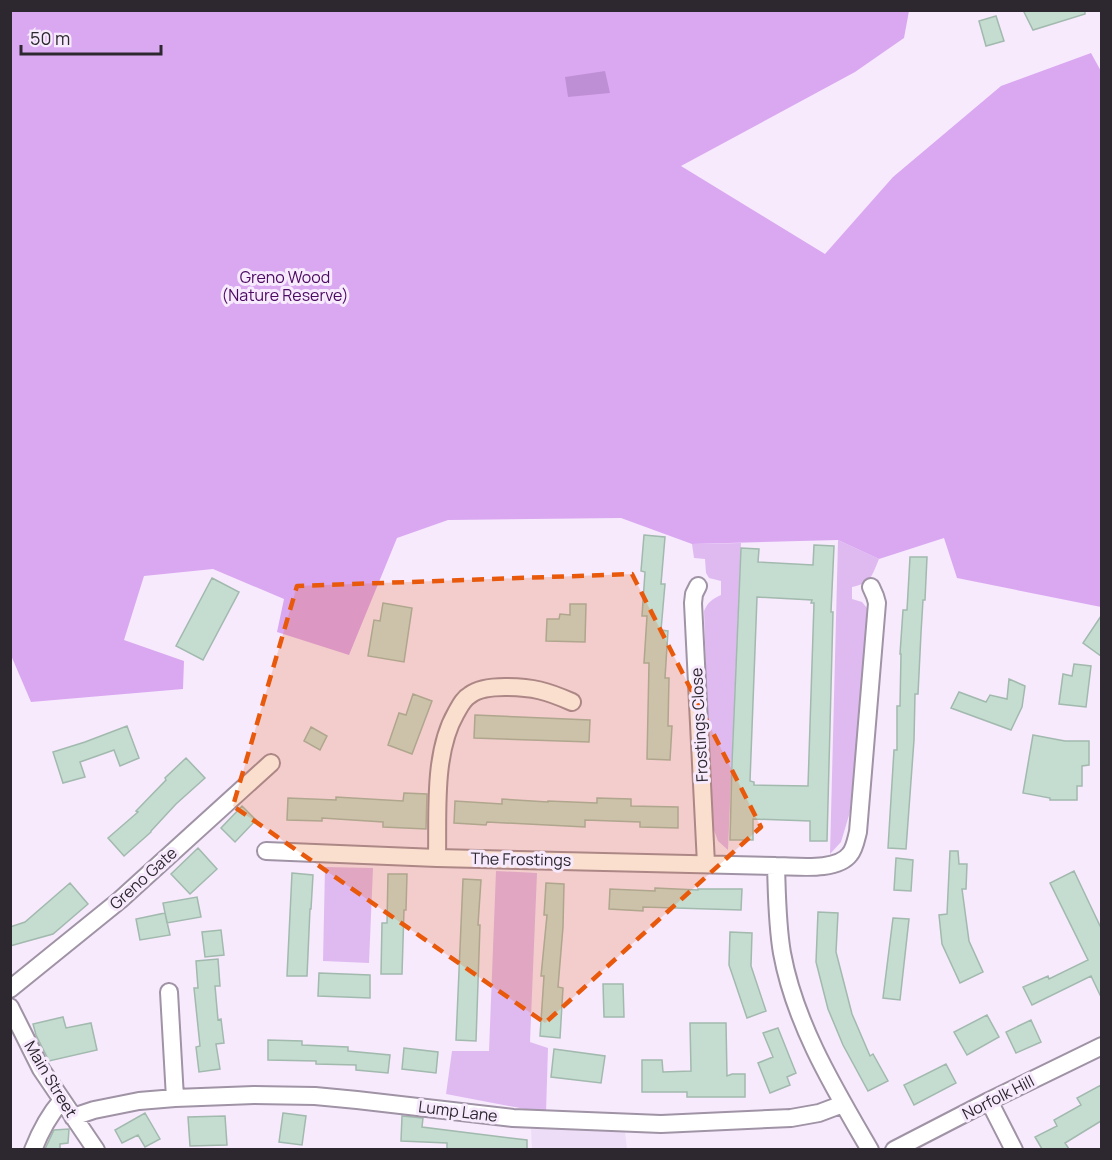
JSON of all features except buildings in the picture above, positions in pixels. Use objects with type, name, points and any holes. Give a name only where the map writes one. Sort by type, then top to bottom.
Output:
[{"type":"street","name":"Frostings Close","points":[[698,586],[693,603],[706,864]]},
{"type":"street","name":"The Frostings","points":[[266,851],[437,858],[776,866],[826,866],[836,863],[847,858],[852,852],[858,831],[877,603],[871,587]]},
{"type":"street","points":[[437,858],[440,766],[444,741],[451,722],[464,700],[482,689],[501,687],[530,688],[551,693],[572,702]]},
{"type":"street","name":"Greno Gate","points":[[10,989],[120,900],[272,763]]},
{"type":"street","points":[[776,866],[777,915],[782,955],[792,989],[805,1027],[824,1068],[870,1149]]},
{"type":"street","points":[[169,992],[175,1098]]},
{"type":"street","name":"Main Street","points":[[10,1007],[41,1069],[96,1149]]},
{"type":"street","name":"Norfolk Hill","points":[[894,1149],[1101,1046]]},
{"type":"street","name":"Lump Lane","points":[[73,1117],[114,1105],[139,1101],[254,1095],[315,1096],[513,1118],[661,1124],[791,1118],[819,1113],[843,1104]]},
{"type":"street","points":[[33,1149],[45,1123],[62,1101]]},
{"type":"street","points":[[989,1101],[1014,1149]]},
{"type":"highlighted area","points":[[632,574],[761,827],[545,1023],[233,806],[297,586]]},
{"type":"shaded area","points":[[605,71],[610,93],[568,97],[565,77]]},
{"type":"shaded area","points":[[838,540],[879,559],[873,574],[867,581],[852,587],[852,599],[862,602],[867,608],[861,702],[850,812],[841,842],[830,854]]},
{"type":"shaded area","points":[[741,543],[728,850],[718,841],[711,822],[704,611],[711,601],[721,595],[721,581],[709,578],[706,573],[705,559],[694,558],[692,544]]},
{"type":"shaded area","points":[[325,867],[373,868],[369,963],[323,961]]},
{"type":"shaded area","points":[[496,871],[537,873],[530,1042],[548,1048],[546,1113],[446,1094],[452,1051],[489,1051]]},
{"type":"shaded area","points":[[531,1129],[625,1131],[627,1149],[532,1149]]},
{"type":"green space","name":"Greno Wood (Nature Reserve)","points":[[10,11],[909,11],[904,38],[855,72],[681,166],[825,254],[893,177],[1001,86],[1091,53],[1102,73],[1101,607],[957,578],[944,538],[879,559],[838,540],[692,544],[621,518],[448,520],[397,538],[349,655],[277,632],[284,599],[213,569],[144,576],[124,640],[184,661],[183,689],[31,702],[10,653]]}]
